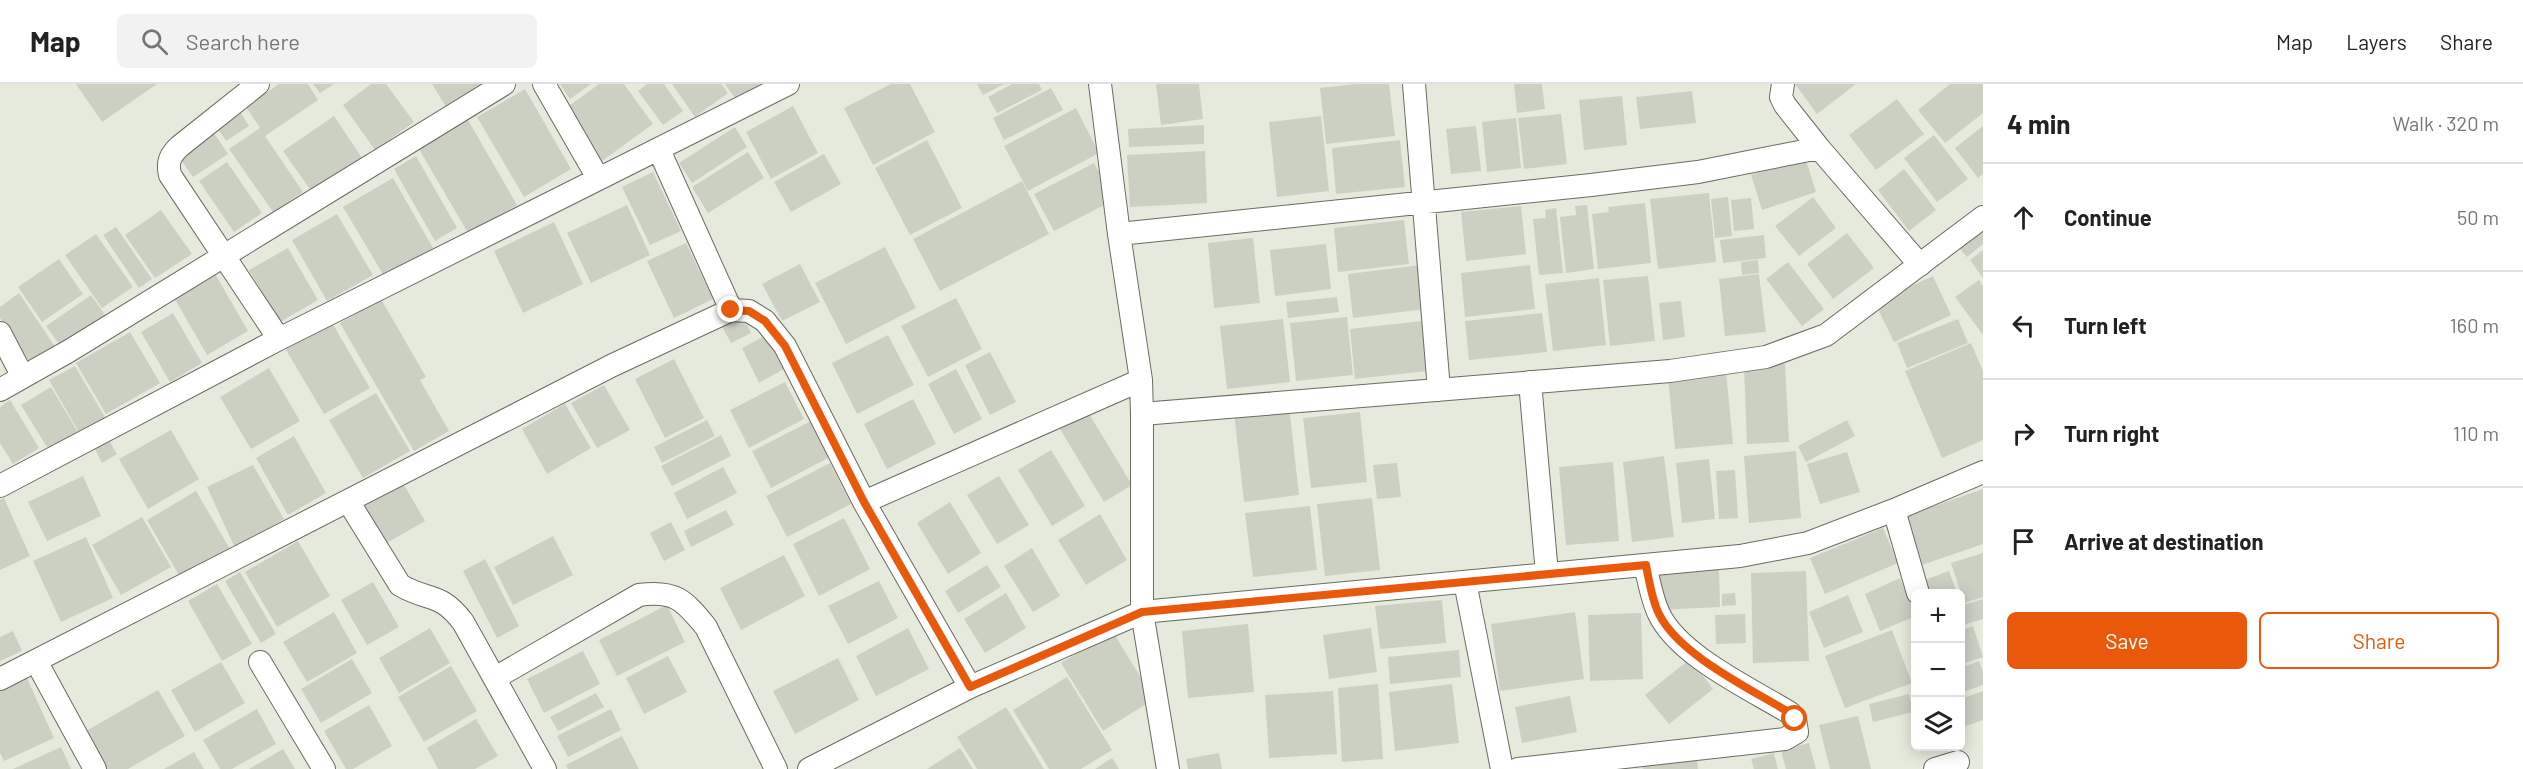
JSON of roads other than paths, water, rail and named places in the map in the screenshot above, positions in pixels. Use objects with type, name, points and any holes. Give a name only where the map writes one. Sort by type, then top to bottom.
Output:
[{"type":"street","points":[[258,84],[180,146],[169,160],[170,175],[279,339]]},
{"type":"street","points":[[0,390],[504,84]]},
{"type":"street","points":[[544,84],[598,178]]},
{"type":"street","points":[[0,486],[279,339],[788,84]]},
{"type":"street","points":[[1100,84],[1141,380],[1142,612],[1168,769]]},
{"type":"street","points":[[1414,84],[1439,390]]},
{"type":"street","points":[[1783,84],[1781,97],[1785,105],[1920,265]]},
{"type":"street","points":[[1119,234],[1698,172],[1819,148]]},
{"type":"street","points":[[659,150],[731,310]]},
{"type":"street","points":[[1142,414],[1670,371],[1766,357],[1826,335],[1983,217]]},
{"type":"street","points":[[0,679],[614,365],[731,310],[749,311],[774,331],[785,346],[864,502],[970,687]]},
{"type":"street","points":[[0,333],[23,377]]},
{"type":"street","points":[[864,502],[1141,380]]},
{"type":"street","points":[[1530,382],[1548,574]]},
{"type":"street","points":[[809,769],[970,687],[1142,612],[1740,556],[1797,545],[1894,510],[1983,472]]},
{"type":"street","points":[[348,501],[400,585],[411,592],[440,599],[452,607],[463,622],[545,769]]},
{"type":"street","points":[[1894,510],[1917,589]]},
{"type":"street","points":[[1518,769],[1785,739],[1797,732],[1795,719],[1790,713],[1700,658],[1680,642],[1658,613],[1646,565]]},
{"type":"street","points":[[1466,582],[1502,769]]},
{"type":"street","points":[[495,678],[639,595],[659,592],[673,596],[690,607],[706,627],[776,769]]},
{"type":"street","points":[[36,661],[95,769]]},
{"type":"street","points":[[260,662],[324,769]]},
{"type":"street","points":[[1935,769],[1957,759]]}]
